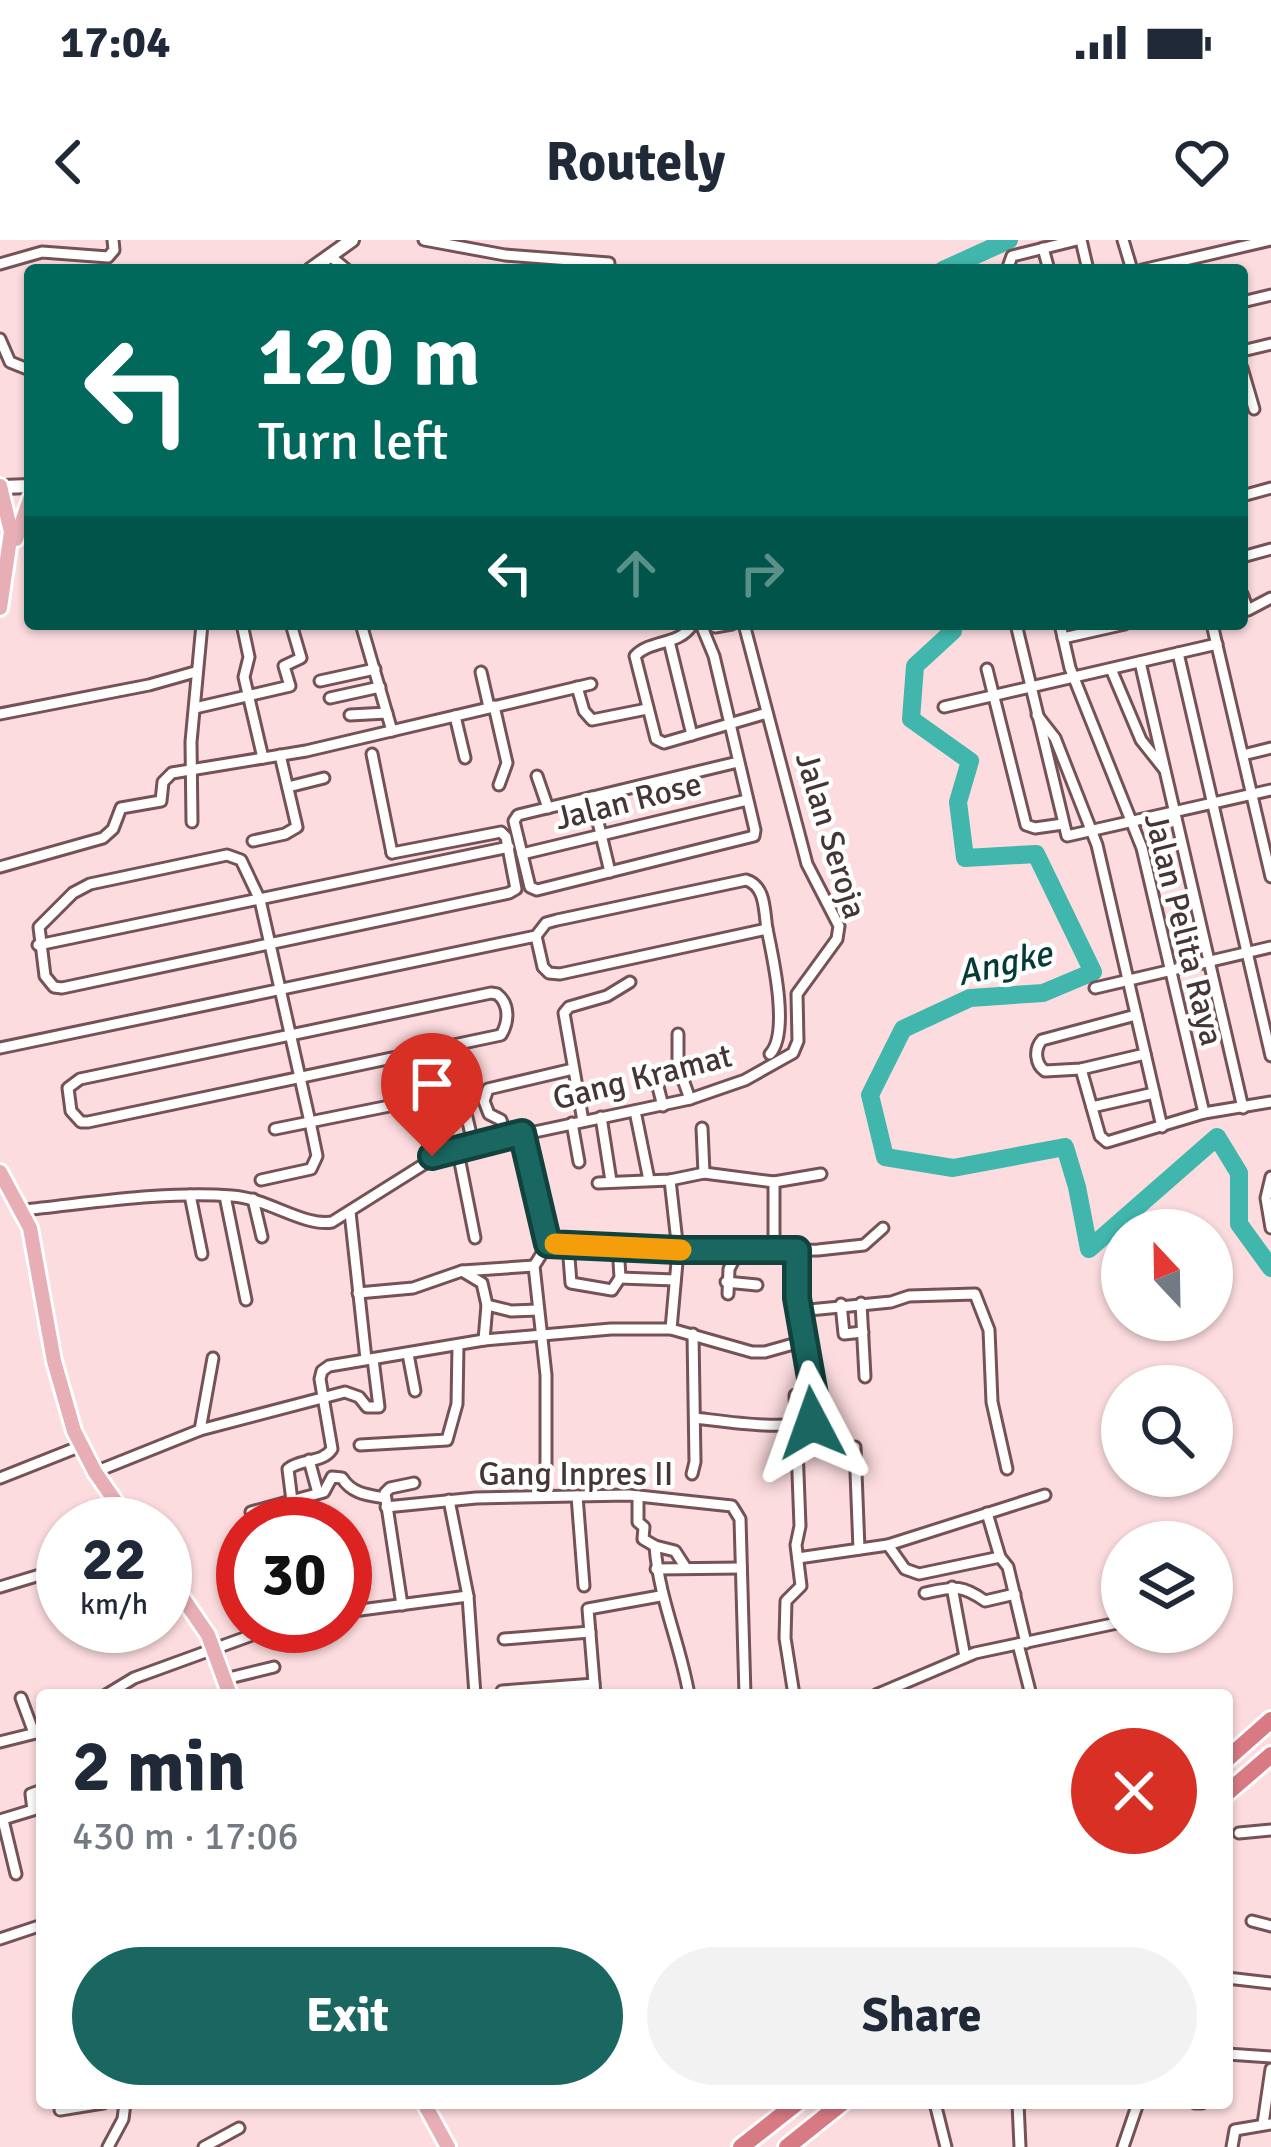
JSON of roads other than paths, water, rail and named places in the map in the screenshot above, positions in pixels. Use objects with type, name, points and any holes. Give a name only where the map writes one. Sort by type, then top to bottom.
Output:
[{"type":"highway","points":[[1233,1755],[1271,1720]]},
{"type":"highway","points":[[1233,1788],[1271,1755]]},
{"type":"highway","points":[[741,2147],[789,2109]]},
{"type":"highway","points":[[787,2147],[834,2109]]},
{"type":"main road","points":[[318,264],[352,240]]},
{"type":"main road","points":[[0,608],[11,526],[2,486]]},
{"type":"main road","points":[[8,554],[24,514]]},
{"type":"main road","points":[[0,1172],[23,1210],[34,1246],[54,1361],[81,1447],[112,1497]]},
{"type":"main road","points":[[192,1614],[214,1648],[227,1687]]},
{"type":"main road","points":[[427,2109],[448,2147]]},
{"type":"street","points":[[0,264],[45,248],[108,257],[112,240]]},
{"type":"street","points":[[424,240],[505,256],[609,263]]},
{"type":"street","points":[[1008,264],[1012,256],[1079,240]]},
{"type":"street","points":[[1168,264],[1271,240]]},
{"type":"street","points":[[1043,248],[1047,264]]},
{"type":"street","points":[[329,256],[339,264]]},
{"type":"street","points":[[0,339],[10,362],[24,368]]},
{"type":"street","points":[[1248,388],[1254,409]]},
{"type":"street","points":[[192,822],[190,770],[202,630]]},
{"type":"street","points":[[243,630],[250,657],[244,677],[263,758]]},
{"type":"street","points":[[195,708],[290,686],[284,666],[301,658],[293,630]]},
{"type":"street","points":[[364,630],[392,730]]},
{"type":"street","points":[[693,630],[643,648],[635,656],[658,741],[767,713]]},
{"type":"street","points":[[702,630],[714,656],[747,800],[754,836],[532,890],[515,818],[738,762]]},
{"type":"street","name":"Jalan Seroja","points":[[746,630],[807,864],[839,926],[837,939],[797,994],[794,1053]]},
{"type":"street","points":[[1017,630],[1069,836],[1271,790]]},
{"type":"street","name":"Jalan Pelita Raya","points":[[1062,630],[1074,677],[1133,822],[1204,1113]]},
{"type":"street","points":[[1064,638],[1099,630]]},
{"type":"street","points":[[1214,630],[1271,878]]},
{"type":"street","points":[[669,641],[692,735]]},
{"type":"street","points":[[944,707],[1217,644]]},
{"type":"street","points":[[1178,653],[1271,1056]]},
{"type":"street","points":[[1140,662],[1243,1108]]},
{"type":"street","points":[[320,681],[375,669]]},
{"type":"street","points":[[987,669],[1026,825],[1063,824]]},
{"type":"street","points":[[1111,669],[1141,740],[1164,769]]},
{"type":"street","points":[[0,714],[149,686],[195,672]]},
{"type":"street","points":[[481,672],[508,763],[499,785]]},
{"type":"street","points":[[0,867],[103,838],[113,829],[121,808],[157,804],[166,776],[591,684]]},
{"type":"street","points":[[330,698],[380,687]]},
{"type":"street","points":[[577,687],[592,720],[647,709]]},
{"type":"street","points":[[350,715],[387,713]]},
{"type":"street","points":[[1036,715],[1055,738],[1093,832],[1162,1127]]},
{"type":"street","points":[[455,716],[465,758]]},
{"type":"street","points":[[1141,740],[1156,734]]},
{"type":"street","points":[[1243,754],[1271,748]]},
{"type":"street","points":[[372,754],[396,871]]},
{"type":"street","points":[[253,842],[297,827],[280,755]]},
{"type":"street","points":[[537,776],[548,808]]},
{"type":"street","points":[[288,787],[324,778]]},
{"type":"street","points":[[592,797],[610,872]]},
{"type":"street","name":"Jalan Rose","points":[[522,854],[747,800]]},
{"type":"street","points":[[261,1180],[303,1172],[316,1163],[310,1122],[270,946],[260,900],[242,860],[227,855],[81,888],[42,922],[38,945],[48,983],[62,988],[270,946],[508,893],[517,882],[504,834],[497,832],[392,853]]},
{"type":"street","points":[[38,945],[508,847]]},
{"type":"street","points":[[0,1048],[536,936],[546,923],[557,920],[746,880],[760,891],[778,994],[778,1044],[770,1054]]},
{"type":"street","points":[[536,936],[543,967],[560,974],[767,929]]},
{"type":"street","points":[[1095,988],[1271,947]]},
{"type":"street","points":[[579,1162],[566,1009],[593,1002],[630,982]]},
{"type":"street","points":[[491,993],[505,1004],[507,1026],[501,1035],[88,1122],[81,1122],[71,1111],[68,1088],[80,1079],[291,1037],[491,993]]},
{"type":"street","points":[[1136,1015],[1048,1038],[1038,1045],[1038,1063],[1045,1071],[1081,1069],[1145,1054]]},
{"type":"street","points":[[678,1034],[678,1066],[690,1099]]},
{"type":"street","name":"Gang Kramat","points":[[350,1212],[432,1156],[457,1147],[737,1089],[794,1053]]},
{"type":"street","points":[[506,1136],[501,1120],[489,1114],[484,1101],[488,1089],[573,1069]]},
{"type":"street","points":[[1081,1069],[1103,1141],[1204,1113],[1271,1102]]},
{"type":"street","points":[[657,1084],[663,1106]]},
{"type":"street","points":[[460,1092],[473,1143]]},
{"type":"street","points":[[1092,1107],[1154,1093]]},
{"type":"street","points":[[275,1129],[429,1098]]},
{"type":"street","points":[[635,1111],[650,1180]]},
{"type":"street","points":[[601,1118],[611,1181]]},
{"type":"street","points":[[702,1128],[704,1173]]},
{"type":"street","points":[[522,1133],[548,1244],[534,1266],[546,1375],[546,1496]]},
{"type":"street","points":[[457,1147],[475,1238]]},
{"type":"street","points":[[598,1183],[670,1180],[704,1173],[774,1182],[821,1174]]},
{"type":"street","points":[[670,1180],[678,1250],[671,1329]]},
{"type":"street","points":[[774,1182],[774,1249]]},
{"type":"street","points":[[1270,1182],[1271,1227]]},
{"type":"street","points":[[23,1210],[190,1195],[254,1199],[316,1223],[332,1222],[350,1212],[358,1293],[370,1359],[380,1385],[379,1408],[367,1407],[359,1397],[345,1392],[200,1430],[95,1472]]},
{"type":"street","points":[[190,1195],[202,1254]]},
{"type":"street","points":[[225,1196],[246,1300]]},
{"type":"street","points":[[254,1199],[262,1237]]},
{"type":"street","points":[[548,1244],[678,1250],[855,1248],[871,1241],[883,1228]]},
{"type":"street","points":[[568,1245],[573,1285],[612,1290],[620,1278],[618,1244]]},
{"type":"street","points":[[739,1250],[727,1288],[757,1285]]},
{"type":"street","points":[[695,1418],[797,1424],[812,1423],[817,1416],[800,1310],[797,1250]]},
{"type":"street","points":[[358,1293],[413,1288],[462,1271],[534,1266]]},
{"type":"street","points":[[462,1271],[482,1283],[487,1305],[484,1340]]},
{"type":"street","points":[[620,1278],[675,1280]]},
{"type":"street","points":[[800,1310],[971,1293],[979,1298],[989,1330],[992,1402],[1007,1469]]},
{"type":"street","points":[[861,1303],[865,1377]]},
{"type":"street","points":[[842,1304],[844,1334],[863,1332]]},
{"type":"street","points":[[487,1305],[511,1311],[538,1310]]},
{"type":"street","points":[[292,1497],[288,1469],[296,1462],[330,1454],[332,1449],[322,1371],[370,1359],[541,1334],[671,1329],[752,1352],[804,1341]]},
{"type":"street","points":[[692,1474],[693,1334]]},
{"type":"street","points":[[360,1445],[447,1440],[458,1404],[458,1345]]},
{"type":"street","points":[[408,1354],[415,1391]]},
{"type":"street","points":[[200,1430],[213,1358]]},
{"type":"street","points":[[793,1689],[785,1628],[786,1601],[801,1586],[795,1395]]},
{"type":"street","points":[[0,1478],[81,1447]]},
{"type":"street","points":[[855,1447],[859,1549]]},
{"type":"street","points":[[309,1460],[318,1493]]},
{"type":"street","points":[[305,1497],[318,1493],[332,1477],[386,1502]]},
{"type":"street","points":[[402,1605],[386,1502],[390,1488],[414,1483]]},
{"type":"street","points":[[577,1496],[584,1586]]},
{"type":"street","points":[[638,1496],[643,1538],[675,1551],[686,1568]]},
{"type":"street","name":"Gang Inpres II","points":[[386,1502],[638,1496],[732,1506],[740,1519],[745,1689]]},
{"type":"street","points":[[798,1558],[888,1545],[1045,1496]]},
{"type":"street","points":[[449,1500],[467,1596],[475,1689]]},
{"type":"street","points":[[987,1514],[1015,1594],[1030,1689]]},
{"type":"street","points":[[888,1545],[904,1569],[919,1574],[1000,1557]]},
{"type":"street","points":[[655,1546],[660,1596],[688,1689]]},
{"type":"street","points":[[656,1569],[741,1568]]},
{"type":"street","points":[[0,1587],[36,1576]]},
{"type":"street","points":[[925,1593],[952,1587],[971,1589],[983,1601],[1015,1594]]},
{"type":"street","points":[[952,1587],[965,1657]]},
{"type":"street","points":[[372,1608],[467,1596]]},
{"type":"street","points":[[594,1689],[588,1609],[660,1596]]},
{"type":"street","points":[[890,1689],[965,1657],[1101,1627]]},
{"type":"street","points":[[504,1639],[590,1632]]},
{"type":"street","points":[[116,1689],[214,1648]]},
{"type":"street","points":[[227,1687],[274,1667]]},
{"type":"street","points":[[127,1682],[129,1689]]},
{"type":"street","points":[[21,1698],[36,1729]]},
{"type":"street","points":[[0,1742],[36,1736]]},
{"type":"street","points":[[16,1874],[1,1820],[33,1810],[31,1794],[36,1792]]},
{"type":"street","points":[[1239,1833],[1271,1830]]},
{"type":"street","points":[[1252,1921],[1271,1926]]},
{"type":"street","points":[[0,1939],[36,1927]]},
{"type":"street","points":[[1233,1979],[1271,1983]]},
{"type":"street","points":[[1233,2054],[1271,2057]]},
{"type":"street","points":[[1232,2147],[1235,2131],[1267,2124],[1271,2069]]},
{"type":"street","points":[[60,2110],[66,2109]]},
{"type":"street","points":[[109,2147],[124,2109]]},
{"type":"street","points":[[936,2109],[946,2147]]},
{"type":"street","points":[[1018,2109],[1020,2147]]},
{"type":"street","points":[[1123,2147],[1136,2109]]},
{"type":"street","points":[[204,2147],[239,2128]]},
{"type":"waterway","name":"Angke","points":[[956,264],[1009,240]]},
{"type":"waterway","name":"Angke","points":[[953,630],[915,666],[911,719],[970,761],[958,802],[965,858],[1036,854],[1093,972],[1043,993],[970,998],[903,1029],[870,1095],[885,1157],[953,1168],[1065,1147],[1089,1249],[1217,1137],[1239,1173],[1239,1224],[1271,1268]]}]
